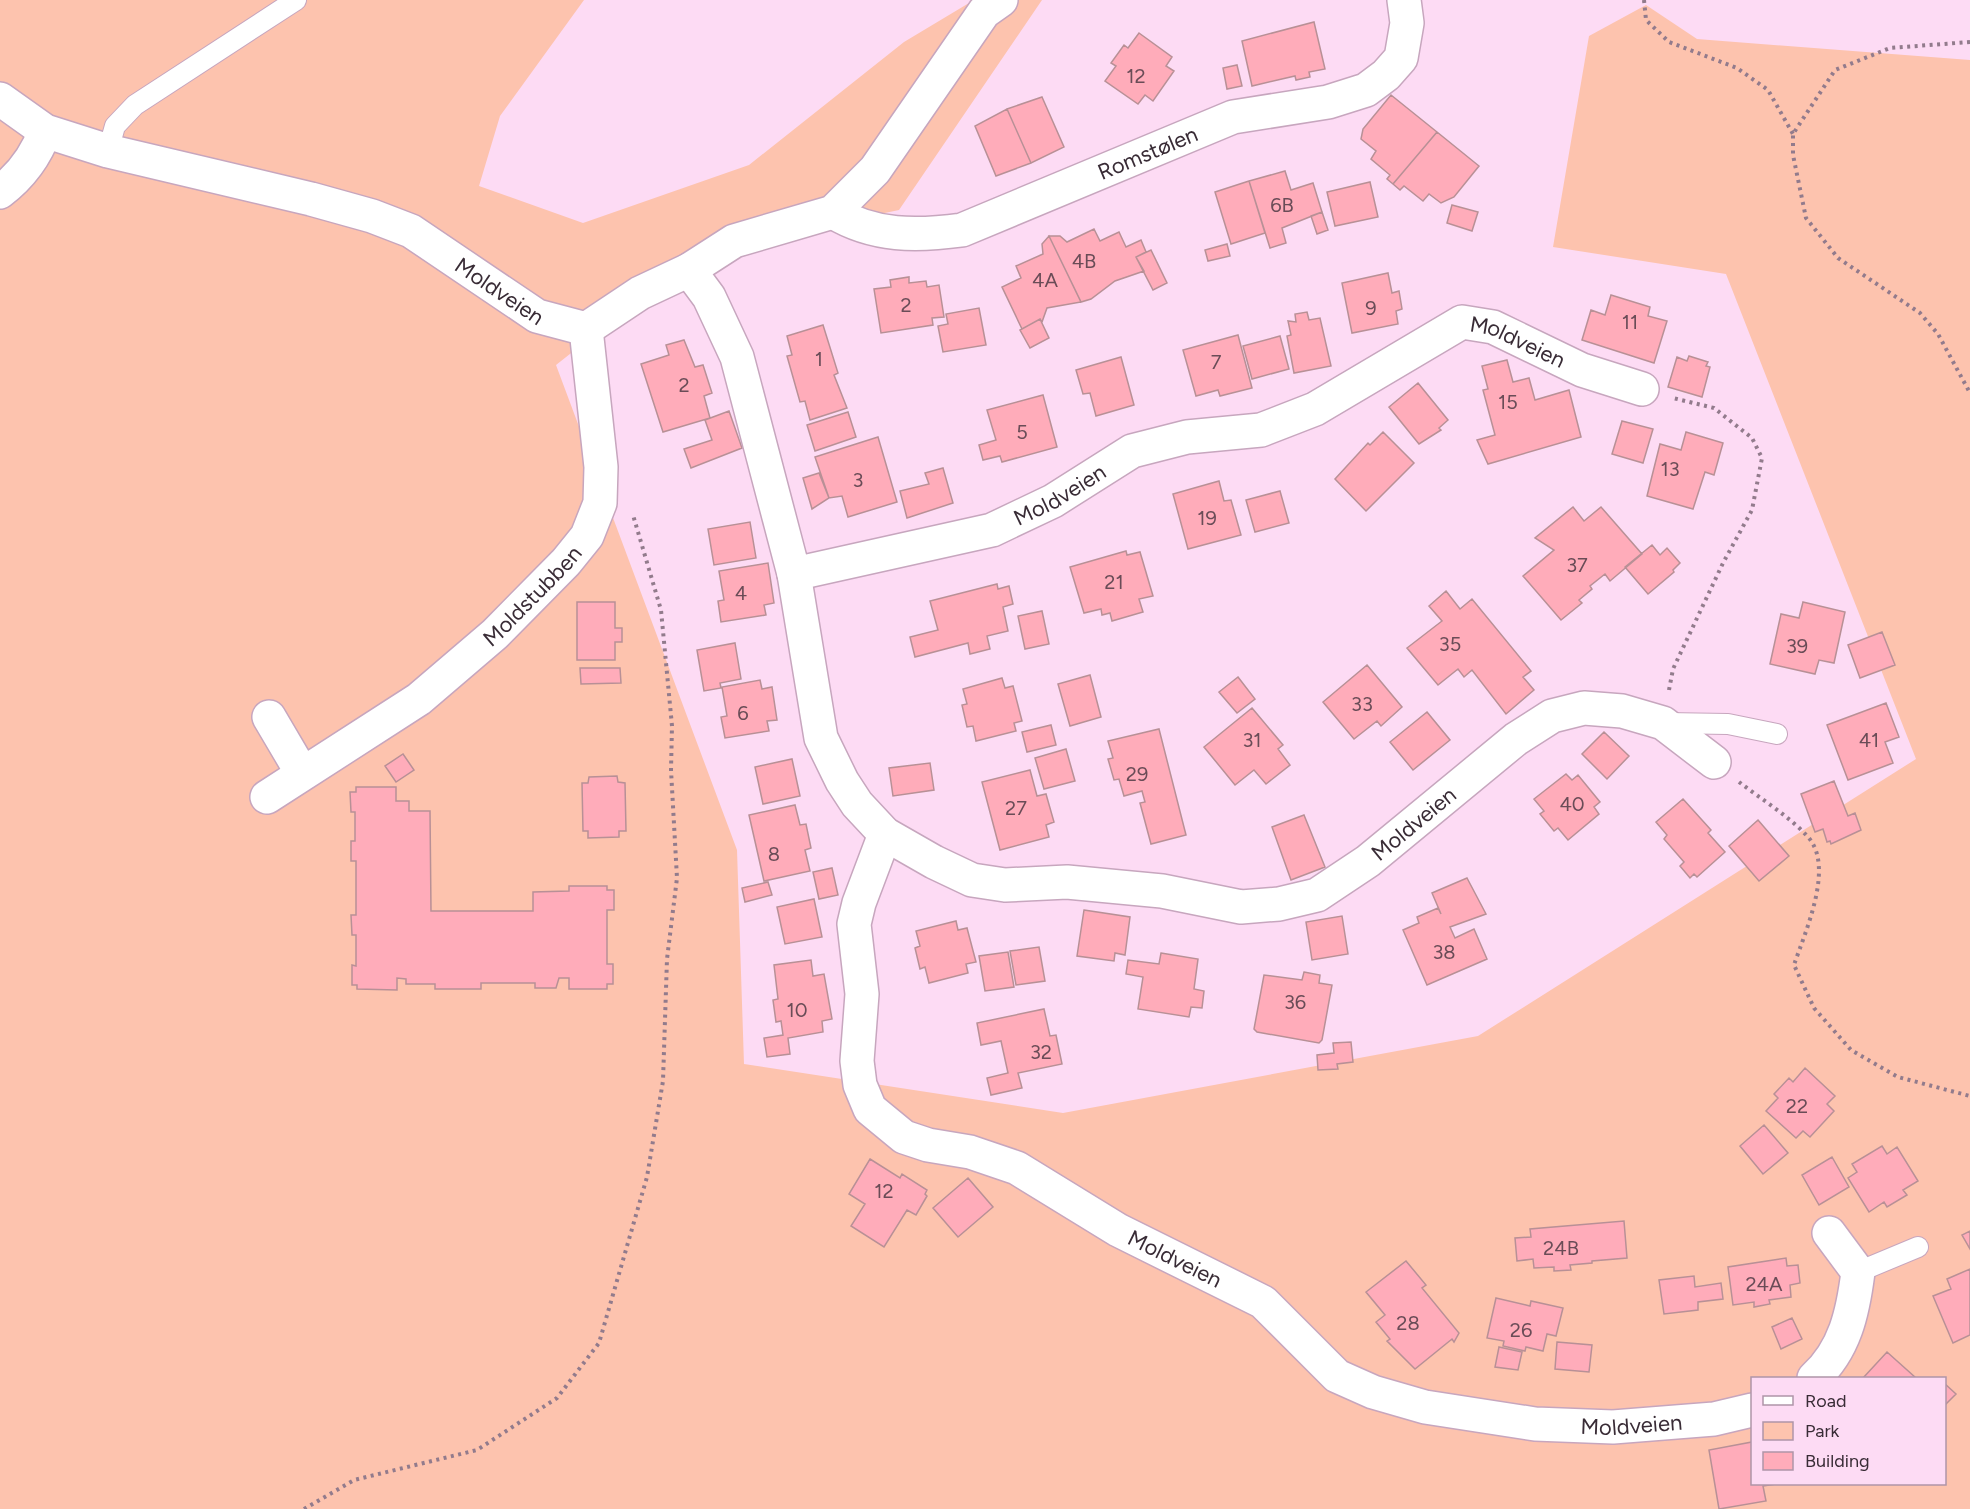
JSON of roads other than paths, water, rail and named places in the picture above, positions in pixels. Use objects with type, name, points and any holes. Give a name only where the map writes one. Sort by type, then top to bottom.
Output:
[{"type":"street","points":[[585,329],[640,293],[689,270],[734,241],[833,212],[875,170],[984,12],[1001,0]]},
{"type":"street","name":"Romstølen","points":[[833,212],[843,218],[887,232],[920,236],[962,230],[1233,117],[1328,102],[1366,90],[1386,75],[1401,58],[1407,23],[1404,0]]},
{"type":"street","name":"Moldveien","points":[[0,99],[45,131],[108,151],[311,199],[372,216],[411,231],[537,316],[585,329]]},
{"type":"street","points":[[0,192],[21,173],[39,147],[45,131]]},
{"type":"street","name":"Moldveien","points":[[689,270],[709,297],[737,357],[794,574],[821,738],[856,804],[885,834],[972,880],[1005,885],[1066,882],[1107,885],[1162,891],[1241,908],[1279,904],[1317,895],[1368,861],[1516,739],[1552,716],[1584,708],[1622,711],[1663,723],[1714,762]]},
{"type":"street","name":"Moldveien","points":[[794,574],[992,530],[1053,501],[1132,451],[1187,437],[1261,430],[1315,409],[1462,322],[1493,327],[1582,370],[1642,389]]},
{"type":"street","name":"Moldstubben","points":[[267,797],[419,699],[495,634],[566,562],[587,536],[600,503],[601,467],[585,329]]},
{"type":"street","points":[[268,717],[302,773]]},
{"type":"street","name":"Moldveien","points":[[885,834],[859,903],[854,924],[862,994],[857,1061],[860,1085],[870,1109],[904,1137],[928,1145],[970,1152],[1017,1167],[1118,1230],[1263,1302],[1337,1376],[1373,1392],[1425,1407],[1535,1424],[1613,1427],[1714,1419],[1751,1410]]},
{"type":"street","points":[[1815,1377],[1827,1366],[1843,1339],[1854,1306],[1858,1272],[1828,1233]]},
{"type":"lane","points":[[108,151],[115,126],[135,105],[296,0]]},
{"type":"lane","points":[[1663,723],[1728,724],[1777,734]]},
{"type":"lane","points":[[1858,1272],[1918,1247]]}]
